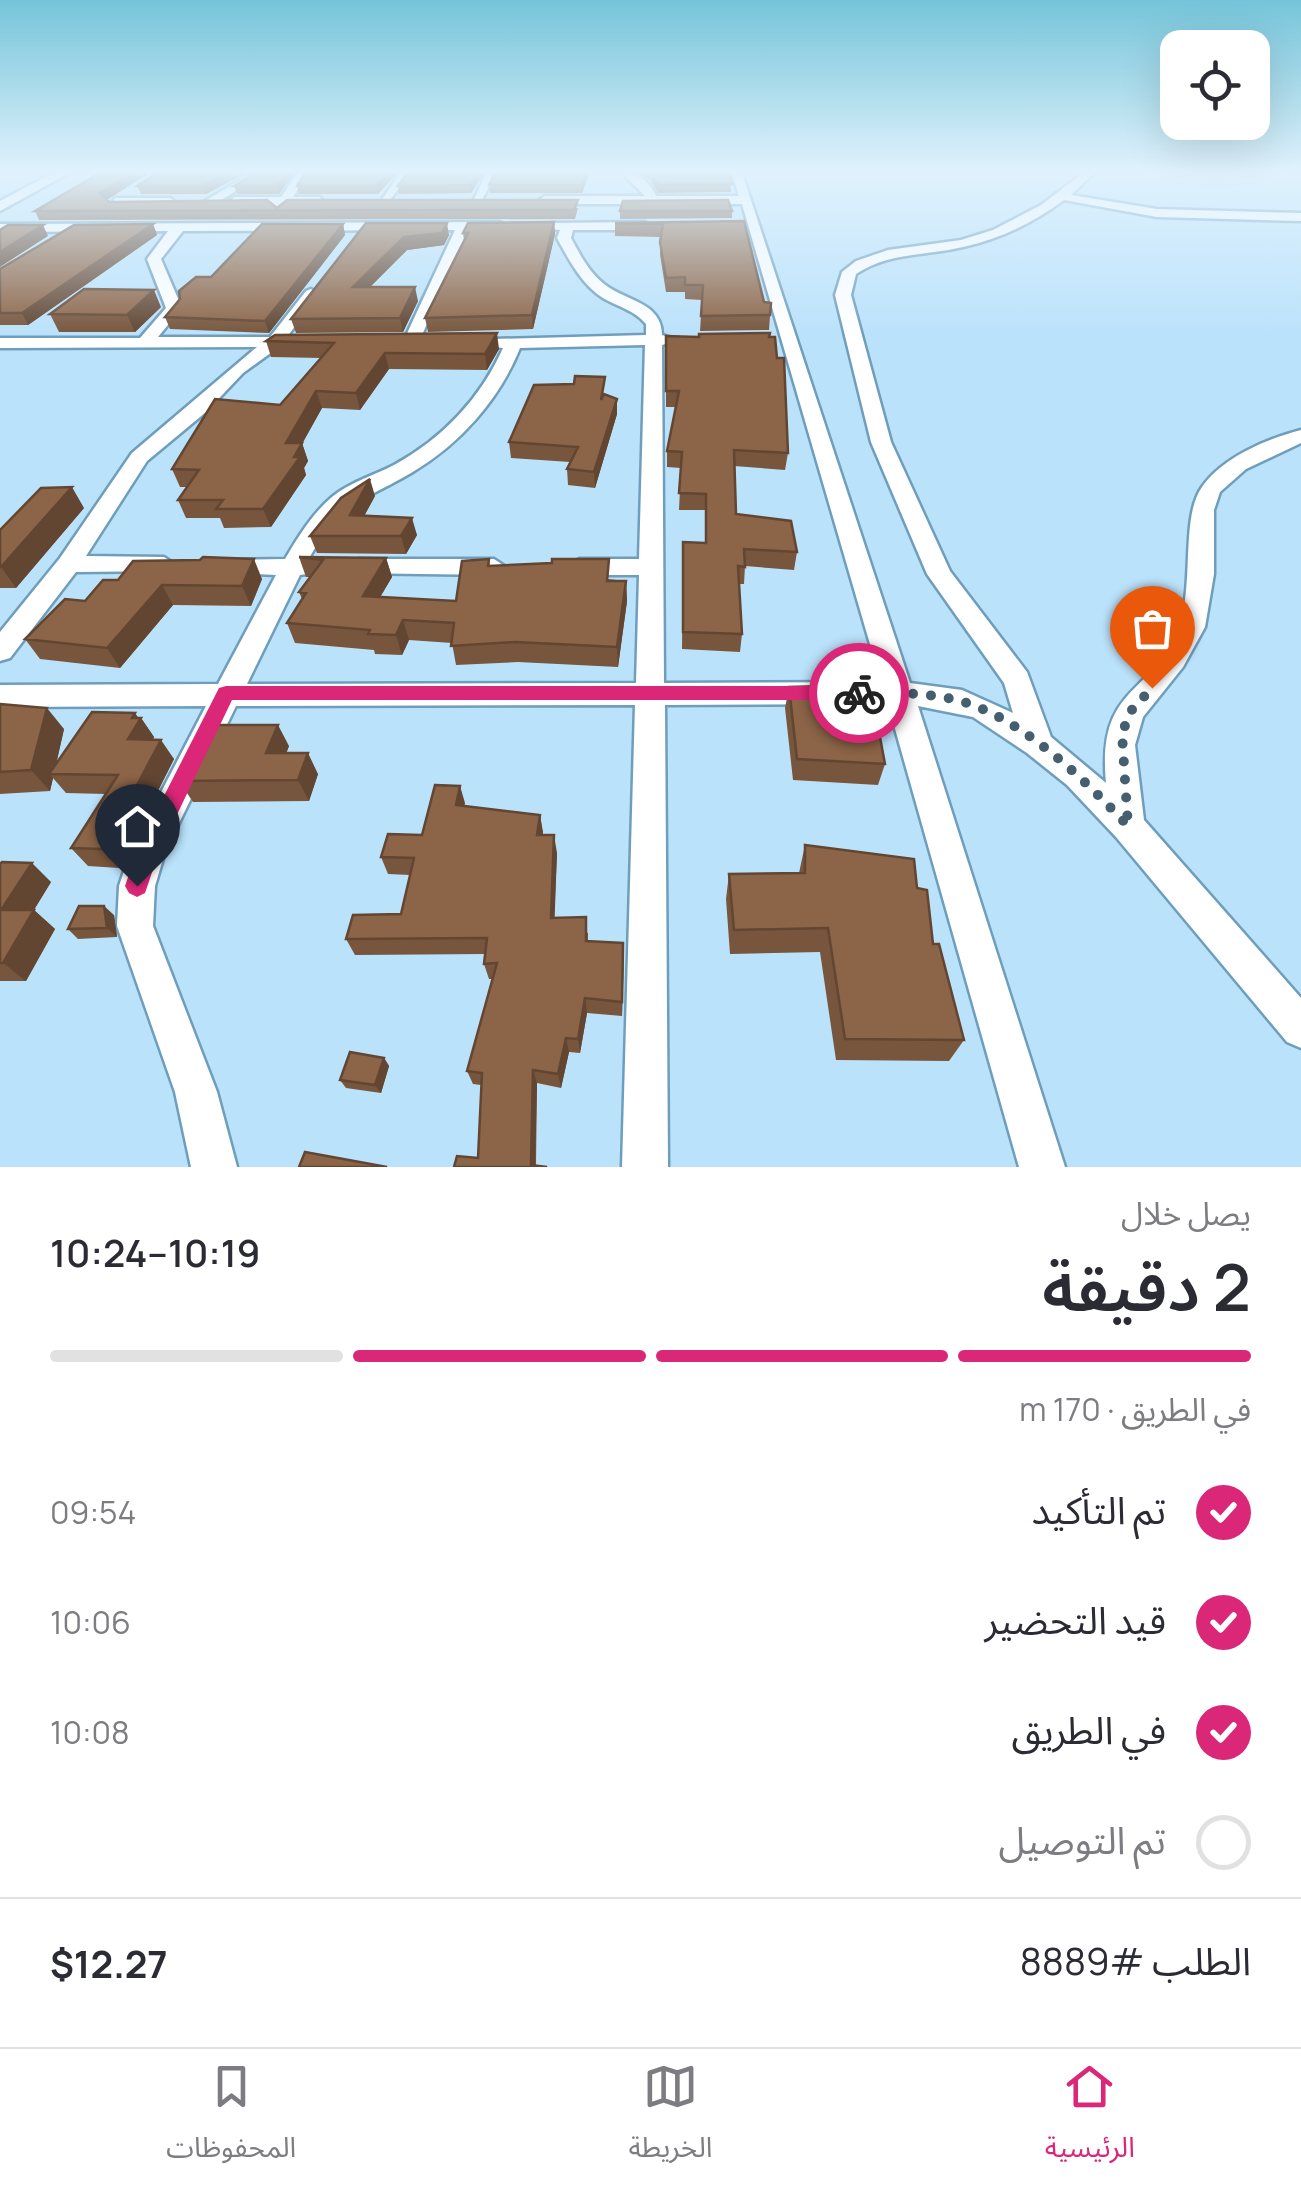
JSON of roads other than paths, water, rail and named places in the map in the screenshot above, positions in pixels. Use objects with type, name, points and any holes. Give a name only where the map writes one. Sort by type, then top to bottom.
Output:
[{"type":"street","points":[[0,228],[132,227]]},
{"type":"street","points":[[146,342],[174,308],[156,276],[154,256],[161,242],[179,227]]},
{"type":"street","points":[[352,241],[362,227]]},
{"type":"street","points":[[392,342],[420,342],[463,227]]},
{"type":"street","points":[[568,227],[564,238],[593,282],[612,297],[644,311],[654,324],[645,1167]]},
{"type":"street","points":[[750,227],[778,339],[902,693],[1042,1167]]},
{"type":"street","points":[[1008,227],[981,239],[868,260],[849,272],[843,295],[881,442],[939,574],[1017,680],[1038,744]]},
{"type":"street","points":[[45,248],[75,228]]},
{"type":"street","points":[[0,650],[68,564],[140,457],[199,408],[237,369],[275,342],[319,284]]},
{"type":"street","points":[[480,342],[692,340]]},
{"type":"street","points":[[0,343],[314,342]]},
{"type":"street","points":[[214,1167],[196,1092],[135,926],[137,886],[148,850],[292,566],[318,526],[342,499],[402,470],[450,434],[498,379],[514,343]]},
{"type":"street","points":[[1128,826],[1122,734],[1130,712],[1175,659],[1190,632],[1203,571],[1203,512],[1210,490],[1272,448],[1301,436]]},
{"type":"street","points":[[68,564],[510,567]]},
{"type":"street","points":[[550,567],[649,567]]},
{"type":"street","points":[[0,696],[902,693],[962,701],[994,715],[1038,744],[1100,796],[1301,1028]]}]
